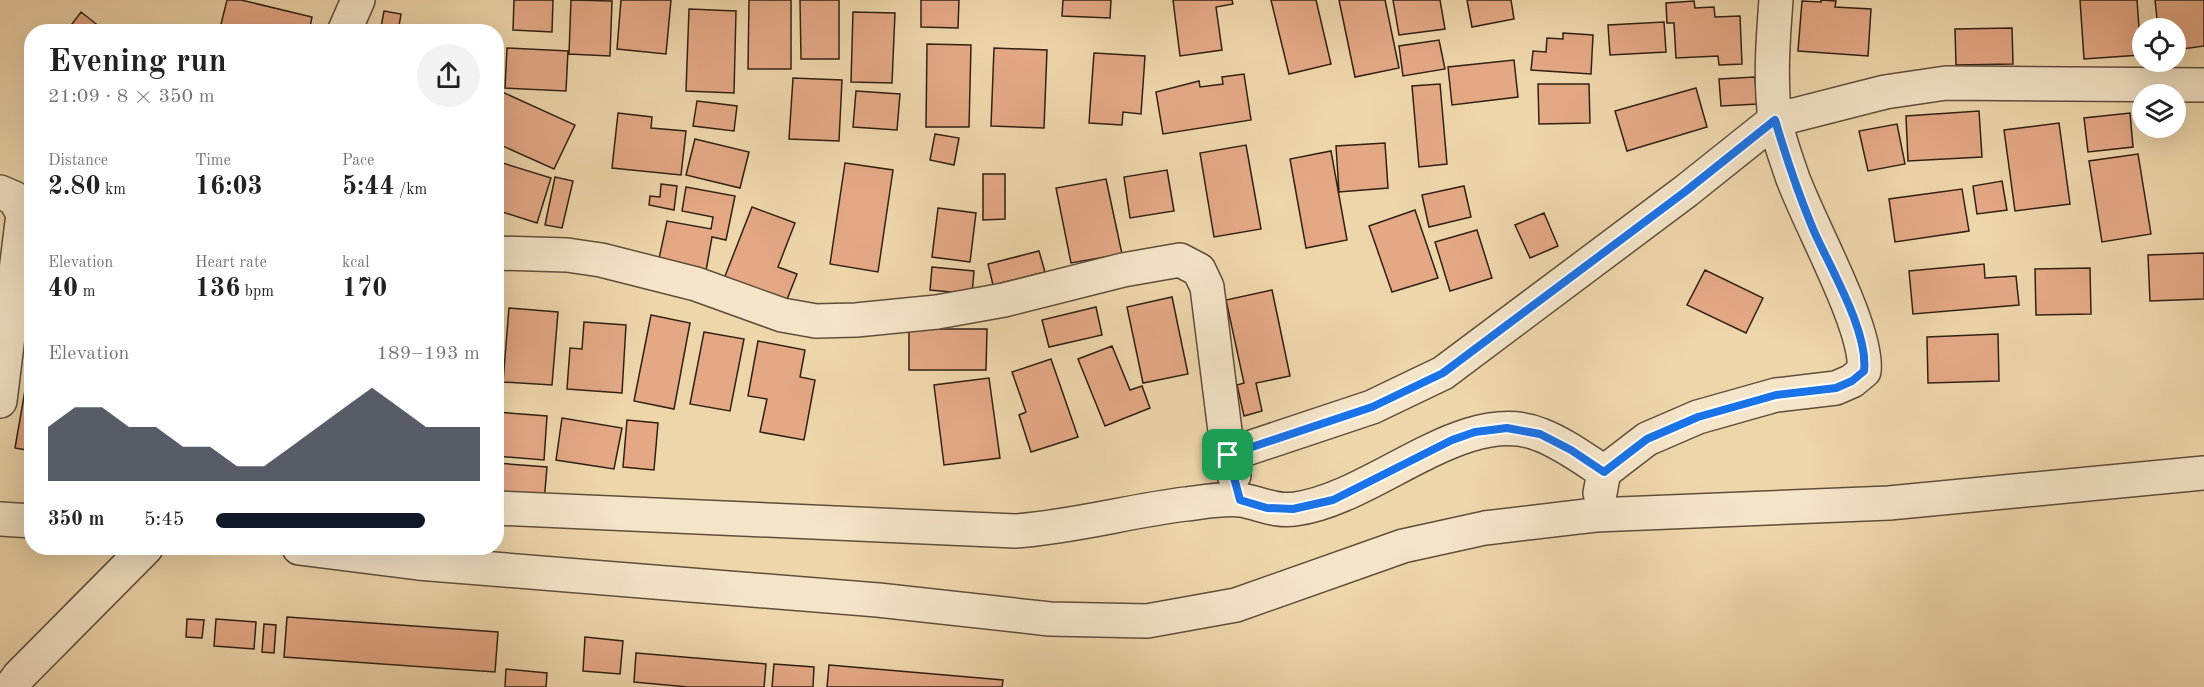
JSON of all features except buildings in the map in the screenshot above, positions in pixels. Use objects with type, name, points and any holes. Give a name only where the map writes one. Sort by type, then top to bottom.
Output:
[{"type":"street","points":[[348,24],[358,0]]},
{"type":"street","points":[[1595,515],[1604,472],[1647,439],[1698,417],[1776,395],[1836,388],[1852,381],[1864,371],[1866,356],[1857,328],[1792,175],[1775,120],[1773,39],[1776,0]]},
{"type":"street","points":[[1228,455],[1372,407],[1443,373],[1686,191],[1775,120],[1885,92],[1947,83],[2204,85]]},
{"type":"street","points":[[0,192],[14,198],[23,214],[0,401]]},
{"type":"street","points":[[504,254],[567,255],[601,260],[696,284],[782,315],[816,321],[856,320],[937,312],[1004,300],[1123,270],[1179,260],[1199,270],[1207,287],[1228,455],[1240,500]]},
{"type":"street","points":[[504,508],[1015,531],[1054,528],[1185,504],[1240,500],[1267,508],[1293,509],[1333,500],[1452,440],[1475,432],[1507,428],[1540,434],[1571,450],[1604,472]]},
{"type":"street","points":[[358,555],[418,562],[878,600],[1050,619],[1147,621],[1236,605],[1403,546],[1485,528],[1595,515],[1889,503],[2204,473]]},
{"type":"street","points":[[0,519],[24,520]]},
{"type":"street","points":[[11,687],[19,676],[139,555]]},
{"type":"route","points":[[1775,120],[1792,175],[1857,328],[1866,356],[1864,371],[1852,381],[1836,388],[1776,395],[1698,417],[1647,439],[1604,472],[1571,450],[1540,434],[1507,428],[1475,432],[1452,440],[1333,500],[1293,509],[1267,508],[1240,500],[1228,455],[1372,407],[1443,373],[1686,191],[1775,120]]}]
